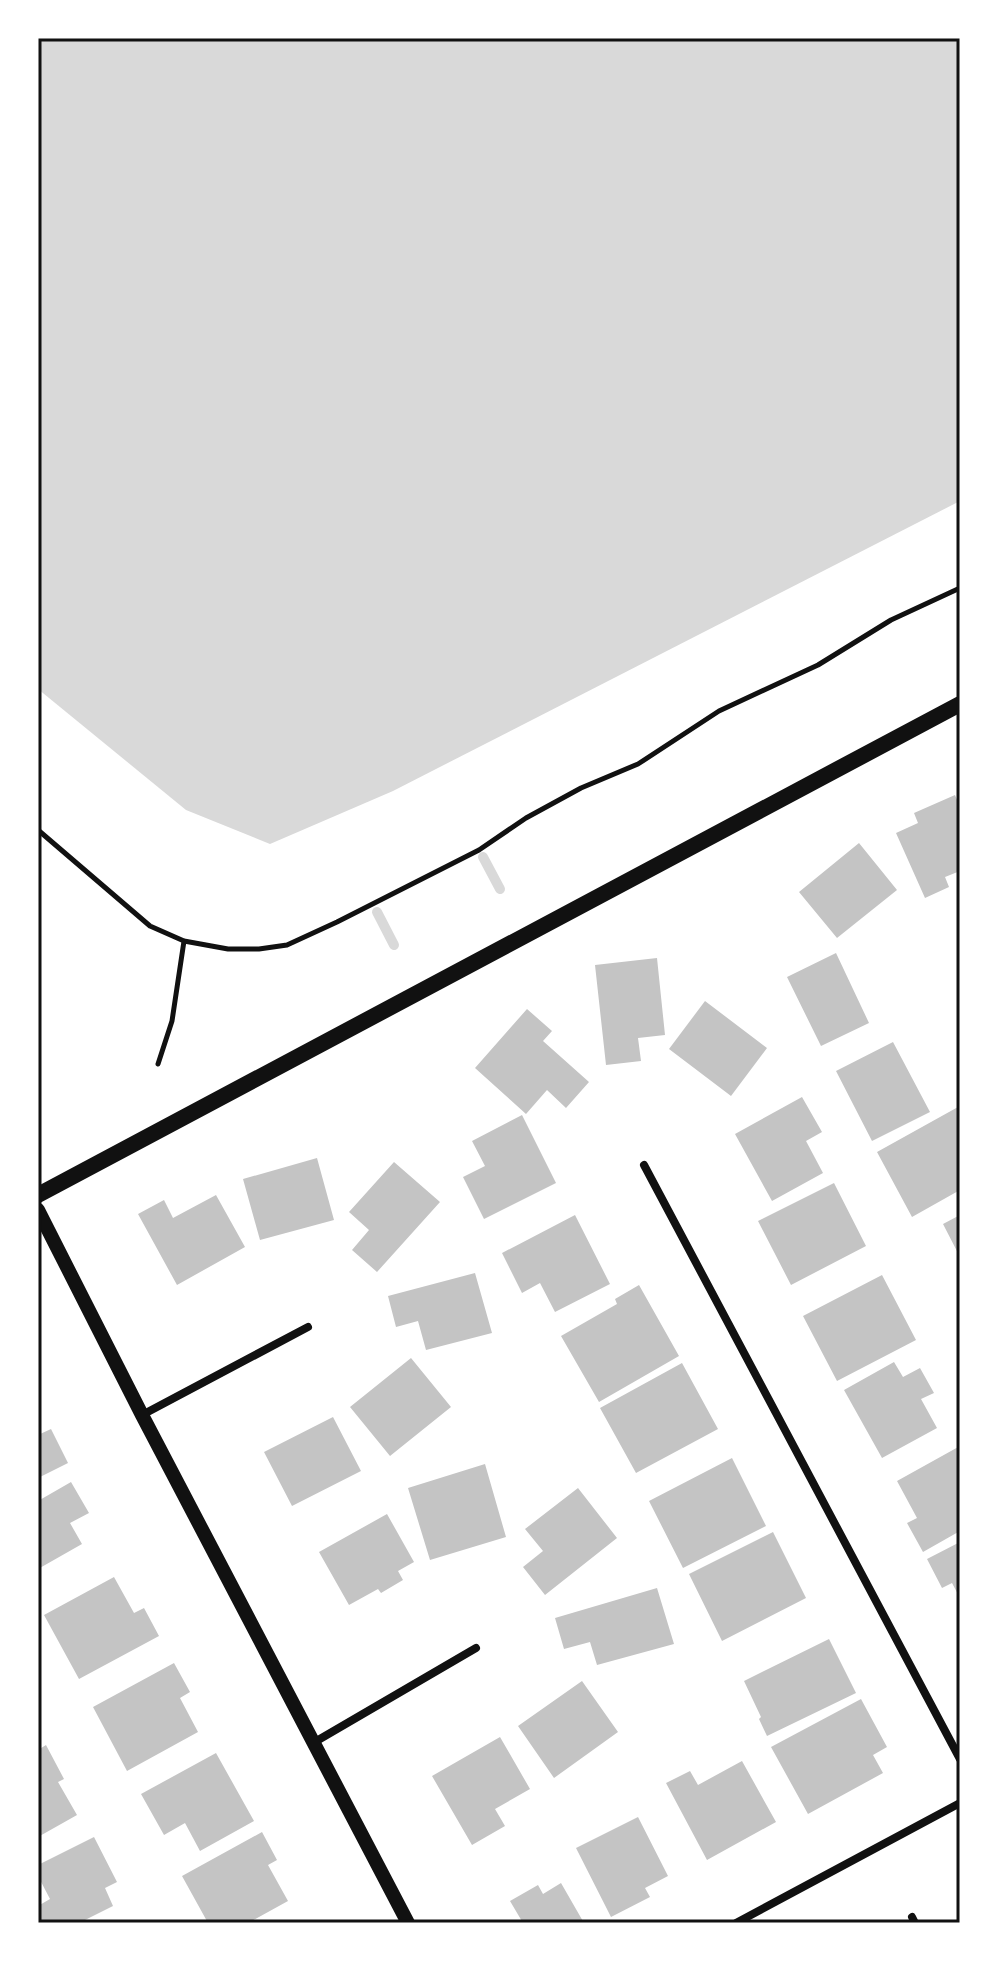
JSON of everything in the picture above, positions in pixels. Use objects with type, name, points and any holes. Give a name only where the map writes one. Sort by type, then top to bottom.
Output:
[{"type":"main road","points":[[38,1195],[960,704]]},
{"type":"street","points":[[644,1165],[960,1759]]},
{"type":"street","points":[[38,1210],[408,1923]]},
{"type":"street","points":[[142,1415],[308,1327]]},
{"type":"street","points":[[312,1743],[476,1648]]},
{"type":"street","points":[[736,1923],[960,1803]]},
{"type":"path","points":[[38,830],[150,926],[184,941],[228,949],[287,945],[479,850],[526,818],[581,788],[638,764],[719,711],[818,665],[891,620],[960,588]]},
{"type":"path","points":[[158,1064],[172,1021],[184,941]]},
{"type":"shaded area","points":[[38,38],[960,38],[960,501],[393,791],[270,844],[186,810],[38,689]]},
{"type":"building","points":[[955,795],[960,807],[960,871],[945,877],[949,887],[925,898],[896,833],[918,823],[914,813]]},
{"type":"building","points":[[859,843],[897,890],[837,938],[799,892]]},
{"type":"building","points":[[836,953],[869,1023],[821,1046],[787,977]]},
{"type":"building","points":[[657,958],[665,1035],[638,1038],[641,1061],[606,1065],[595,965]]},
{"type":"building","points":[[705,1001],[767,1048],[731,1096],[669,1049]]},
{"type":"building","points":[[527,1009],[552,1031],[543,1041],[589,1082],[566,1108],[547,1090],[526,1114],[475,1068]]},
{"type":"building","points":[[893,1042],[930,1112],[872,1141],[836,1071]]},
{"type":"building","points":[[802,1097],[822,1132],[806,1141],[823,1173],[772,1201],[735,1134]]},
{"type":"building","points":[[958,1107],[960,1190],[912,1217],[877,1152]]},
{"type":"building","points":[[522,1115],[556,1183],[484,1219],[463,1177],[485,1166],[472,1141]]},
{"type":"building","points":[[317,1158],[334,1220],[260,1240],[243,1179]]},
{"type":"building","points":[[394,1162],[440,1202],[377,1272],[352,1250],[369,1230],[349,1212]]},
{"type":"building","points":[[834,1183],[866,1246],[791,1285],[758,1221]]},
{"type":"building","points":[[216,1195],[245,1247],[177,1285],[138,1214],[164,1200],[173,1218]]},
{"type":"building","points":[[575,1215],[610,1284],[555,1312],[540,1283],[522,1293],[502,1253]]},
{"type":"building","points":[[960,1215],[960,1257],[943,1224]]},
{"type":"building","points":[[475,1273],[492,1333],[426,1350],[418,1321],[396,1327],[388,1296]]},
{"type":"building","points":[[882,1275],[916,1340],[837,1381],[803,1316]]},
{"type":"building","points":[[639,1285],[679,1356],[599,1402],[561,1336],[617,1304],[615,1299]]},
{"type":"building","points":[[411,1358],[451,1407],[390,1456],[350,1407]]},
{"type":"building","points":[[894,1362],[903,1377],[920,1368],[934,1393],[921,1399],[937,1428],[882,1458],[844,1390]]},
{"type":"building","points":[[682,1363],[718,1429],[636,1473],[600,1408]]},
{"type":"building","points":[[333,1417],[361,1471],[292,1506],[264,1452]]},
{"type":"building","points":[[51,1429],[68,1463],[38,1478],[38,1435]]},
{"type":"building","points":[[960,1446],[960,1531],[923,1552],[907,1523],[917,1518],[897,1481]]},
{"type":"building","points":[[732,1458],[766,1526],[683,1568],[649,1501]]},
{"type":"building","points":[[485,1464],[506,1537],[430,1560],[408,1488]]},
{"type":"building","points":[[71,1482],[89,1513],[70,1523],[82,1544],[38,1569],[38,1501]]},
{"type":"building","points":[[578,1488],[617,1538],[545,1595],[523,1567],[543,1551],[525,1529]]},
{"type":"building","points":[[387,1514],[414,1562],[398,1571],[403,1580],[381,1593],[378,1589],[349,1605],[319,1552]]},
{"type":"building","points":[[773,1532],[806,1598],[722,1641],[689,1574]]},
{"type":"building","points":[[960,1542],[960,1598],[952,1583],[942,1588],[927,1559]]},
{"type":"building","points":[[114,1577],[134,1613],[144,1608],[159,1636],[79,1679],[44,1615]]},
{"type":"building","points":[[657,1588],[674,1644],[597,1665],[590,1642],[564,1649],[555,1618]]},
{"type":"building","points":[[829,1639],[856,1693],[767,1736],[744,1681]]},
{"type":"building","points":[[174,1663],[190,1692],[180,1698],[198,1732],[127,1771],[93,1707]]},
{"type":"building","points":[[582,1681],[618,1732],[554,1778],[518,1726]]},
{"type":"building","points":[[861,1699],[887,1747],[873,1755],[883,1773],[808,1814],[771,1747]]},
{"type":"building","points":[[500,1737],[530,1789],[495,1809],[505,1826],[472,1845],[432,1776]]},
{"type":"building","points":[[46,1745],[64,1779],[58,1782],[77,1815],[38,1837],[38,1750]]},
{"type":"building","points":[[216,1753],[254,1821],[200,1851],[185,1823],[164,1835],[141,1794]]},
{"type":"building","points":[[742,1761],[776,1822],[707,1860],[666,1783],[690,1771],[698,1785]]},
{"type":"building","points":[[638,1817],[668,1876],[645,1888],[650,1897],[611,1917],[576,1848]]},
{"type":"building","points":[[262,1832],[277,1860],[268,1865],[288,1901],[248,1923],[208,1923],[182,1876]]},
{"type":"building","points":[[94,1837],[117,1882],[105,1888],[113,1906],[79,1923],[38,1923],[38,1906],[50,1899],[38,1876],[38,1865]]},
{"type":"building","points":[[561,1883],[584,1923],[523,1923],[510,1901],[538,1885],[543,1894]]},
{"type":"waterway","points":[[483,857],[500,889]]},
{"type":"waterway","points":[[377,912],[394,945]]}]
